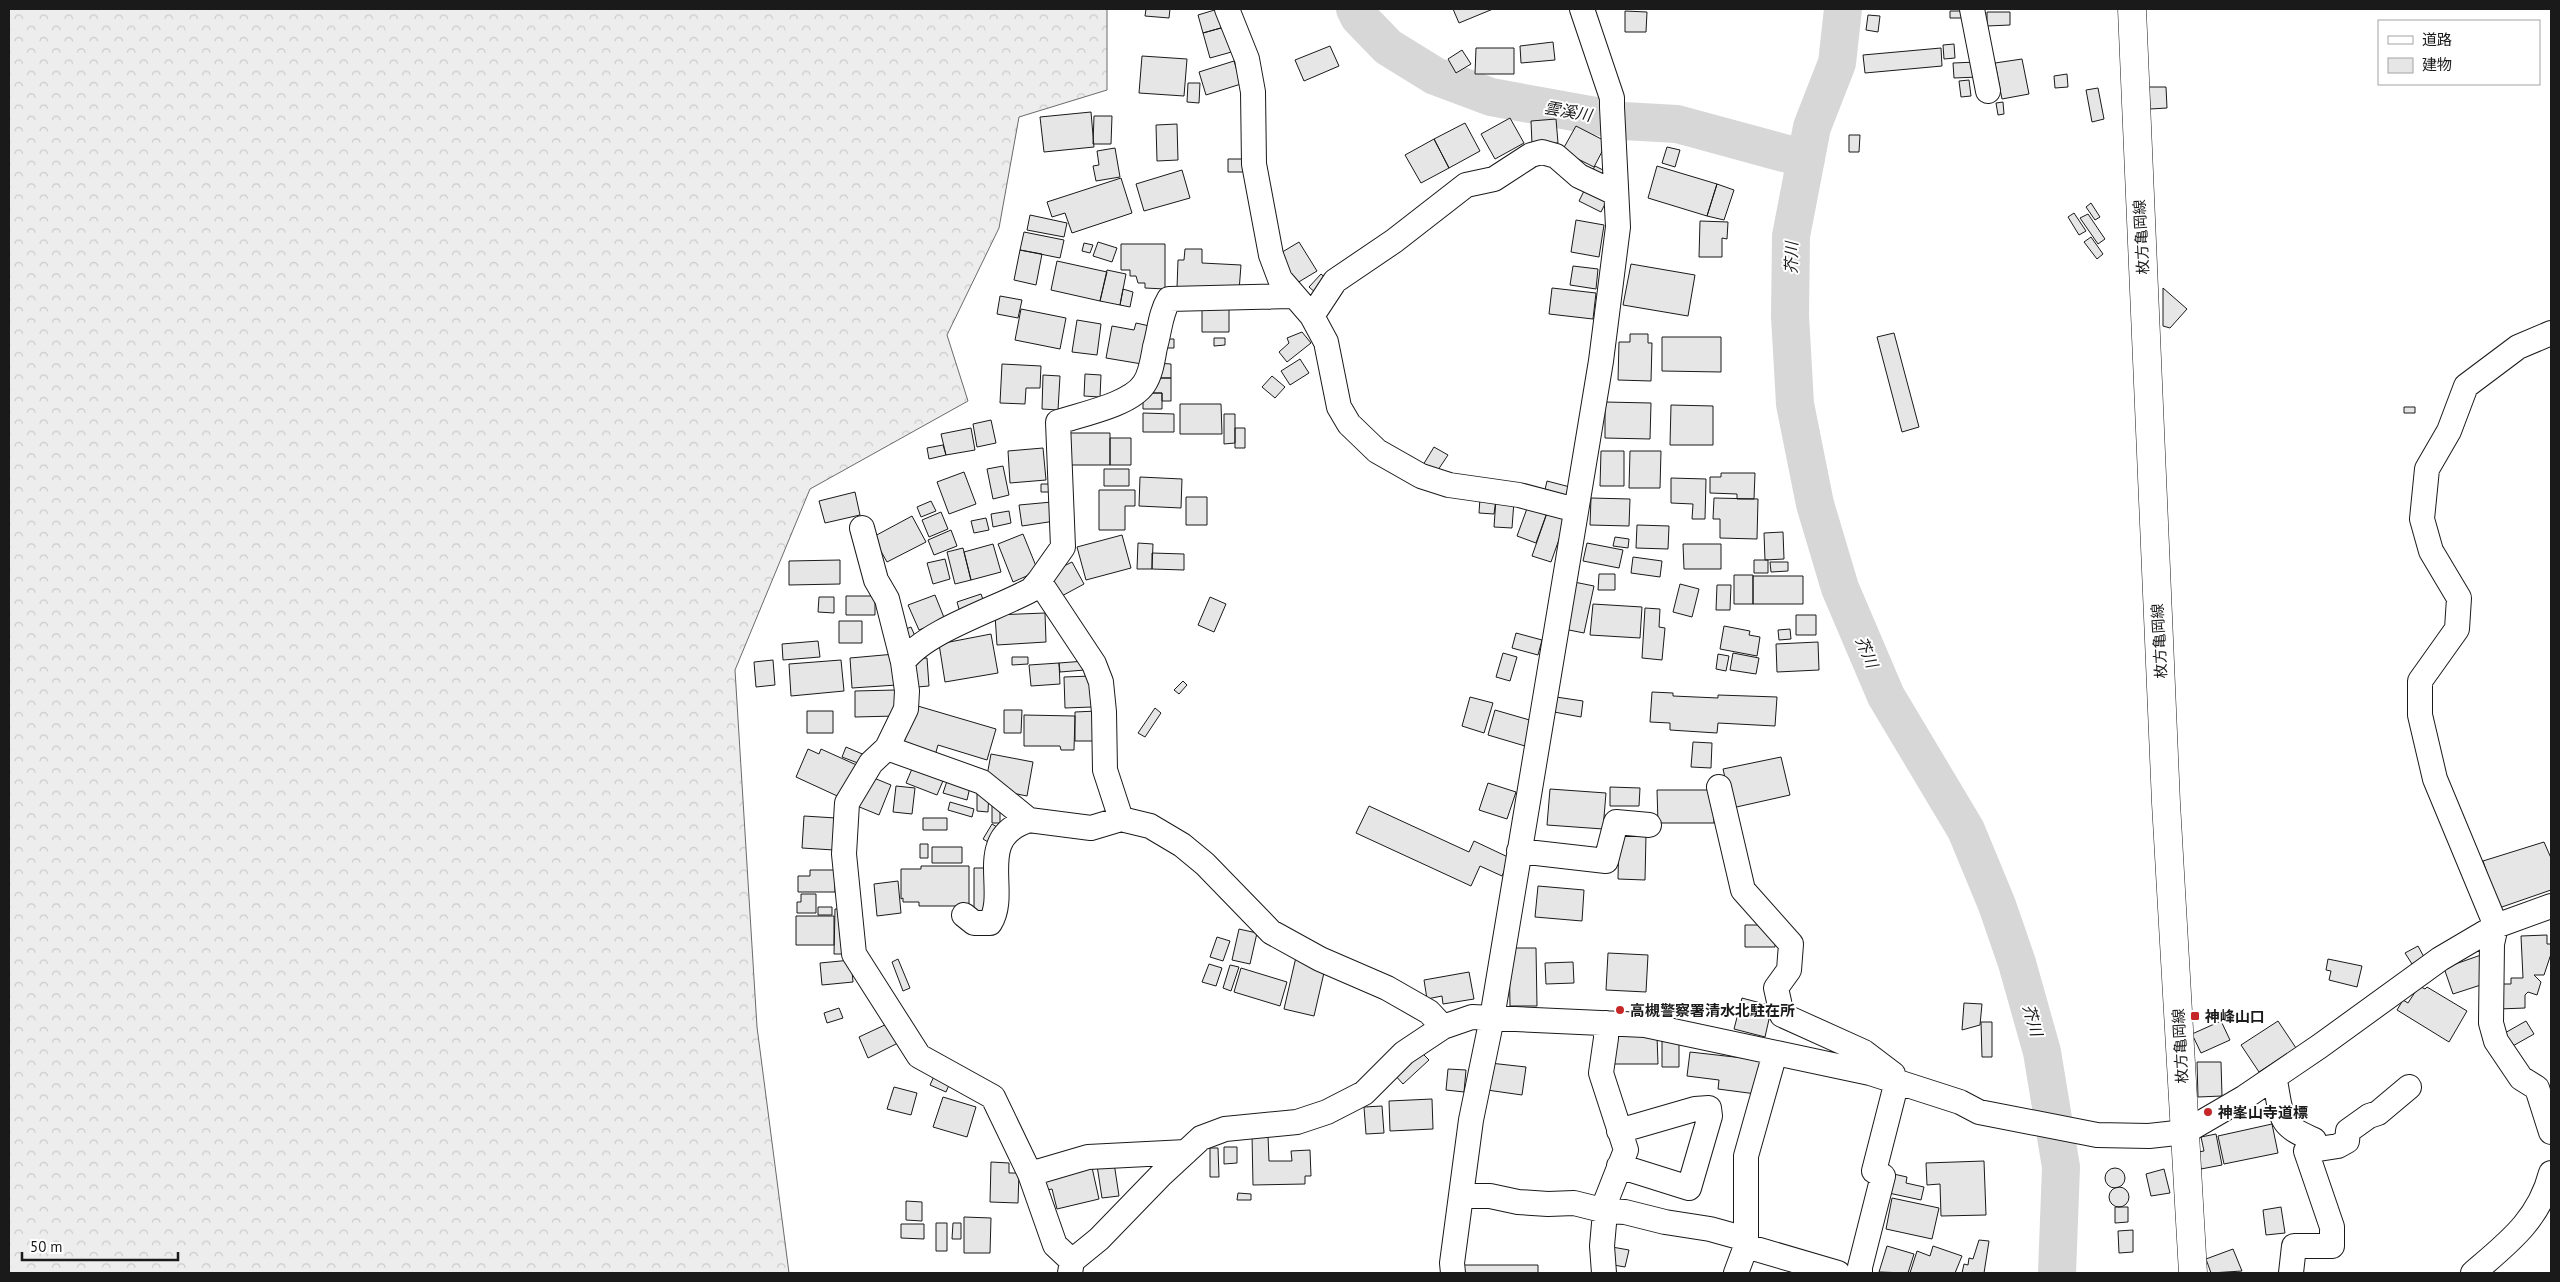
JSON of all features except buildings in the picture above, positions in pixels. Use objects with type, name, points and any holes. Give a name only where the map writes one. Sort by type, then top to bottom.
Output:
[{"type":"main road","name":"枚方亀岡線","points":[[2132,9],[2166,793],[2192,1260]]},
{"type":"street","points":[[1227,9],[1246,59],[1253,92],[1254,164],[1271,255],[1280,279],[1312,316],[1326,342],[1339,407],[1349,424],[1377,451],[1421,476],[1449,485],[1519,495],[1576,510]]},
{"type":"street","points":[[1453,1273],[1452,1263],[1471,1120],[1492,1018],[1601,361],[1618,227],[1612,139],[1612,98],[1582,9]]},
{"type":"street","points":[[1972,9],[1988,91]]},
{"type":"street","points":[[1312,316],[1335,281],[1406,232],[1466,185],[1494,179],[1531,155],[1542,152],[1556,156],[1579,176],[1615,193]]},
{"type":"street","points":[[903,662],[909,654],[930,640],[1031,590],[1039,581],[1063,547],[1058,422],[1110,406],[1136,394],[1145,382],[1156,345],[1162,311],[1169,299],[1294,296]]},
{"type":"street","points":[[2551,333],[2518,347],[2466,386],[2449,432],[2427,469],[2422,519],[2431,551],[2458,598],[2457,629],[2420,681],[2420,715],[2435,779],[2496,926],[2492,944],[2491,1023],[2496,1041],[2521,1078],[2537,1088],[2551,1132]]},
{"type":"street","points":[[862,528],[876,580],[887,599],[903,662],[907,691],[906,709],[887,748],[871,763],[847,803],[844,854],[854,954],[919,1056],[993,1097],[1030,1174],[1055,1244],[1071,1267],[1201,1138],[1225,1129],[1297,1122],[1327,1112],[1364,1092],[1404,1053],[1443,1027],[1472,1017],[1644,1025],[1870,1073],[1960,1102],[1979,1112],[2097,1135],[2150,1136],[2185,1132],[2245,1097],[2440,959],[2496,926],[2551,906]]},
{"type":"street","points":[[1039,581],[1094,664],[1101,682],[1104,712],[1105,770],[1121,820]]},
{"type":"street","points":[[887,748],[982,782],[1029,820]]},
{"type":"street","points":[[1719,787],[1743,890],[1791,944],[1790,970],[1776,988],[1782,1015],[1864,1052],[1903,1083]]},
{"type":"street","points":[[964,914],[974,923],[990,922],[996,914],[995,864],[998,851],[1006,834],[1017,824],[1029,820],[1091,828],[1121,820],[1150,826],[1182,845],[1205,864],[1270,932],[1320,959],[1388,988],[1429,1012],[1443,1027]]},
{"type":"street","points":[[1519,851],[1606,861],[1616,822],[1649,825]]},
{"type":"street","points":[[1605,1273],[1602,1246],[1606,1201],[1626,1150],[1601,1073],[1606,1023]]},
{"type":"street","points":[[1736,1273],[1746,1243],[1746,1156],[1775,1053]]},
{"type":"street","points":[[1860,1273],[1883,1176],[1874,1171],[1903,1083]]},
{"type":"street","points":[[2276,1086],[2282,1120],[2295,1132],[2314,1140],[2306,1151]]},
{"type":"street","points":[[2306,1151],[2338,1146],[2347,1141],[2348,1131],[2369,1116],[2378,1113],[2408,1087]]},
{"type":"street","points":[[1619,1131],[1695,1109],[1709,1108],[1710,1116],[1689,1188],[1619,1166]]},
{"type":"street","points":[[2292,1273],[2294,1246],[2332,1246],[2332,1227],[2306,1151]]},
{"type":"street","points":[[1030,1174],[1088,1158],[1186,1152]]},
{"type":"street","points":[[2473,1273],[2525,1228],[2548,1188],[2551,1173]]},
{"type":"street","points":[[1462,1196],[1490,1196],[1518,1202],[1548,1204],[1574,1203],[1606,1211],[1624,1212],[1651,1220],[1710,1229],[1746,1243],[1838,1273]]},
{"type":"street","points":[[2192,1260],[2204,1273]]},
{"type":"green space","points":[[9,9],[1107,9],[1107,90],[1019,117],[999,228],[947,335],[968,401],[810,489],[735,670],[757,1027],[789,1273],[9,1273]]},
{"type":"waterway","name":"雲溪川","points":[[1355,9],[1359,17],[1388,47],[1435,76],[1491,97],[1623,121],[1677,124],[1806,159]]},
{"type":"waterway","name":"芥川","points":[[1843,9],[1837,63],[1812,127],[1791,236],[1790,316],[1795,404],[1815,504],[1840,588],[1886,696],[1966,830],[1997,905],[2017,963],[2042,1052],[2061,1167],[2057,1273]]},
{"type":"place","name":"高槻警察署清水北駐在所","points":[[1620,1010]]},
{"type":"place","name":"神峰山口","points":[[2195,1016]]},
{"type":"place","name":"神峯山寺道標","points":[[2208,1112]]}]
